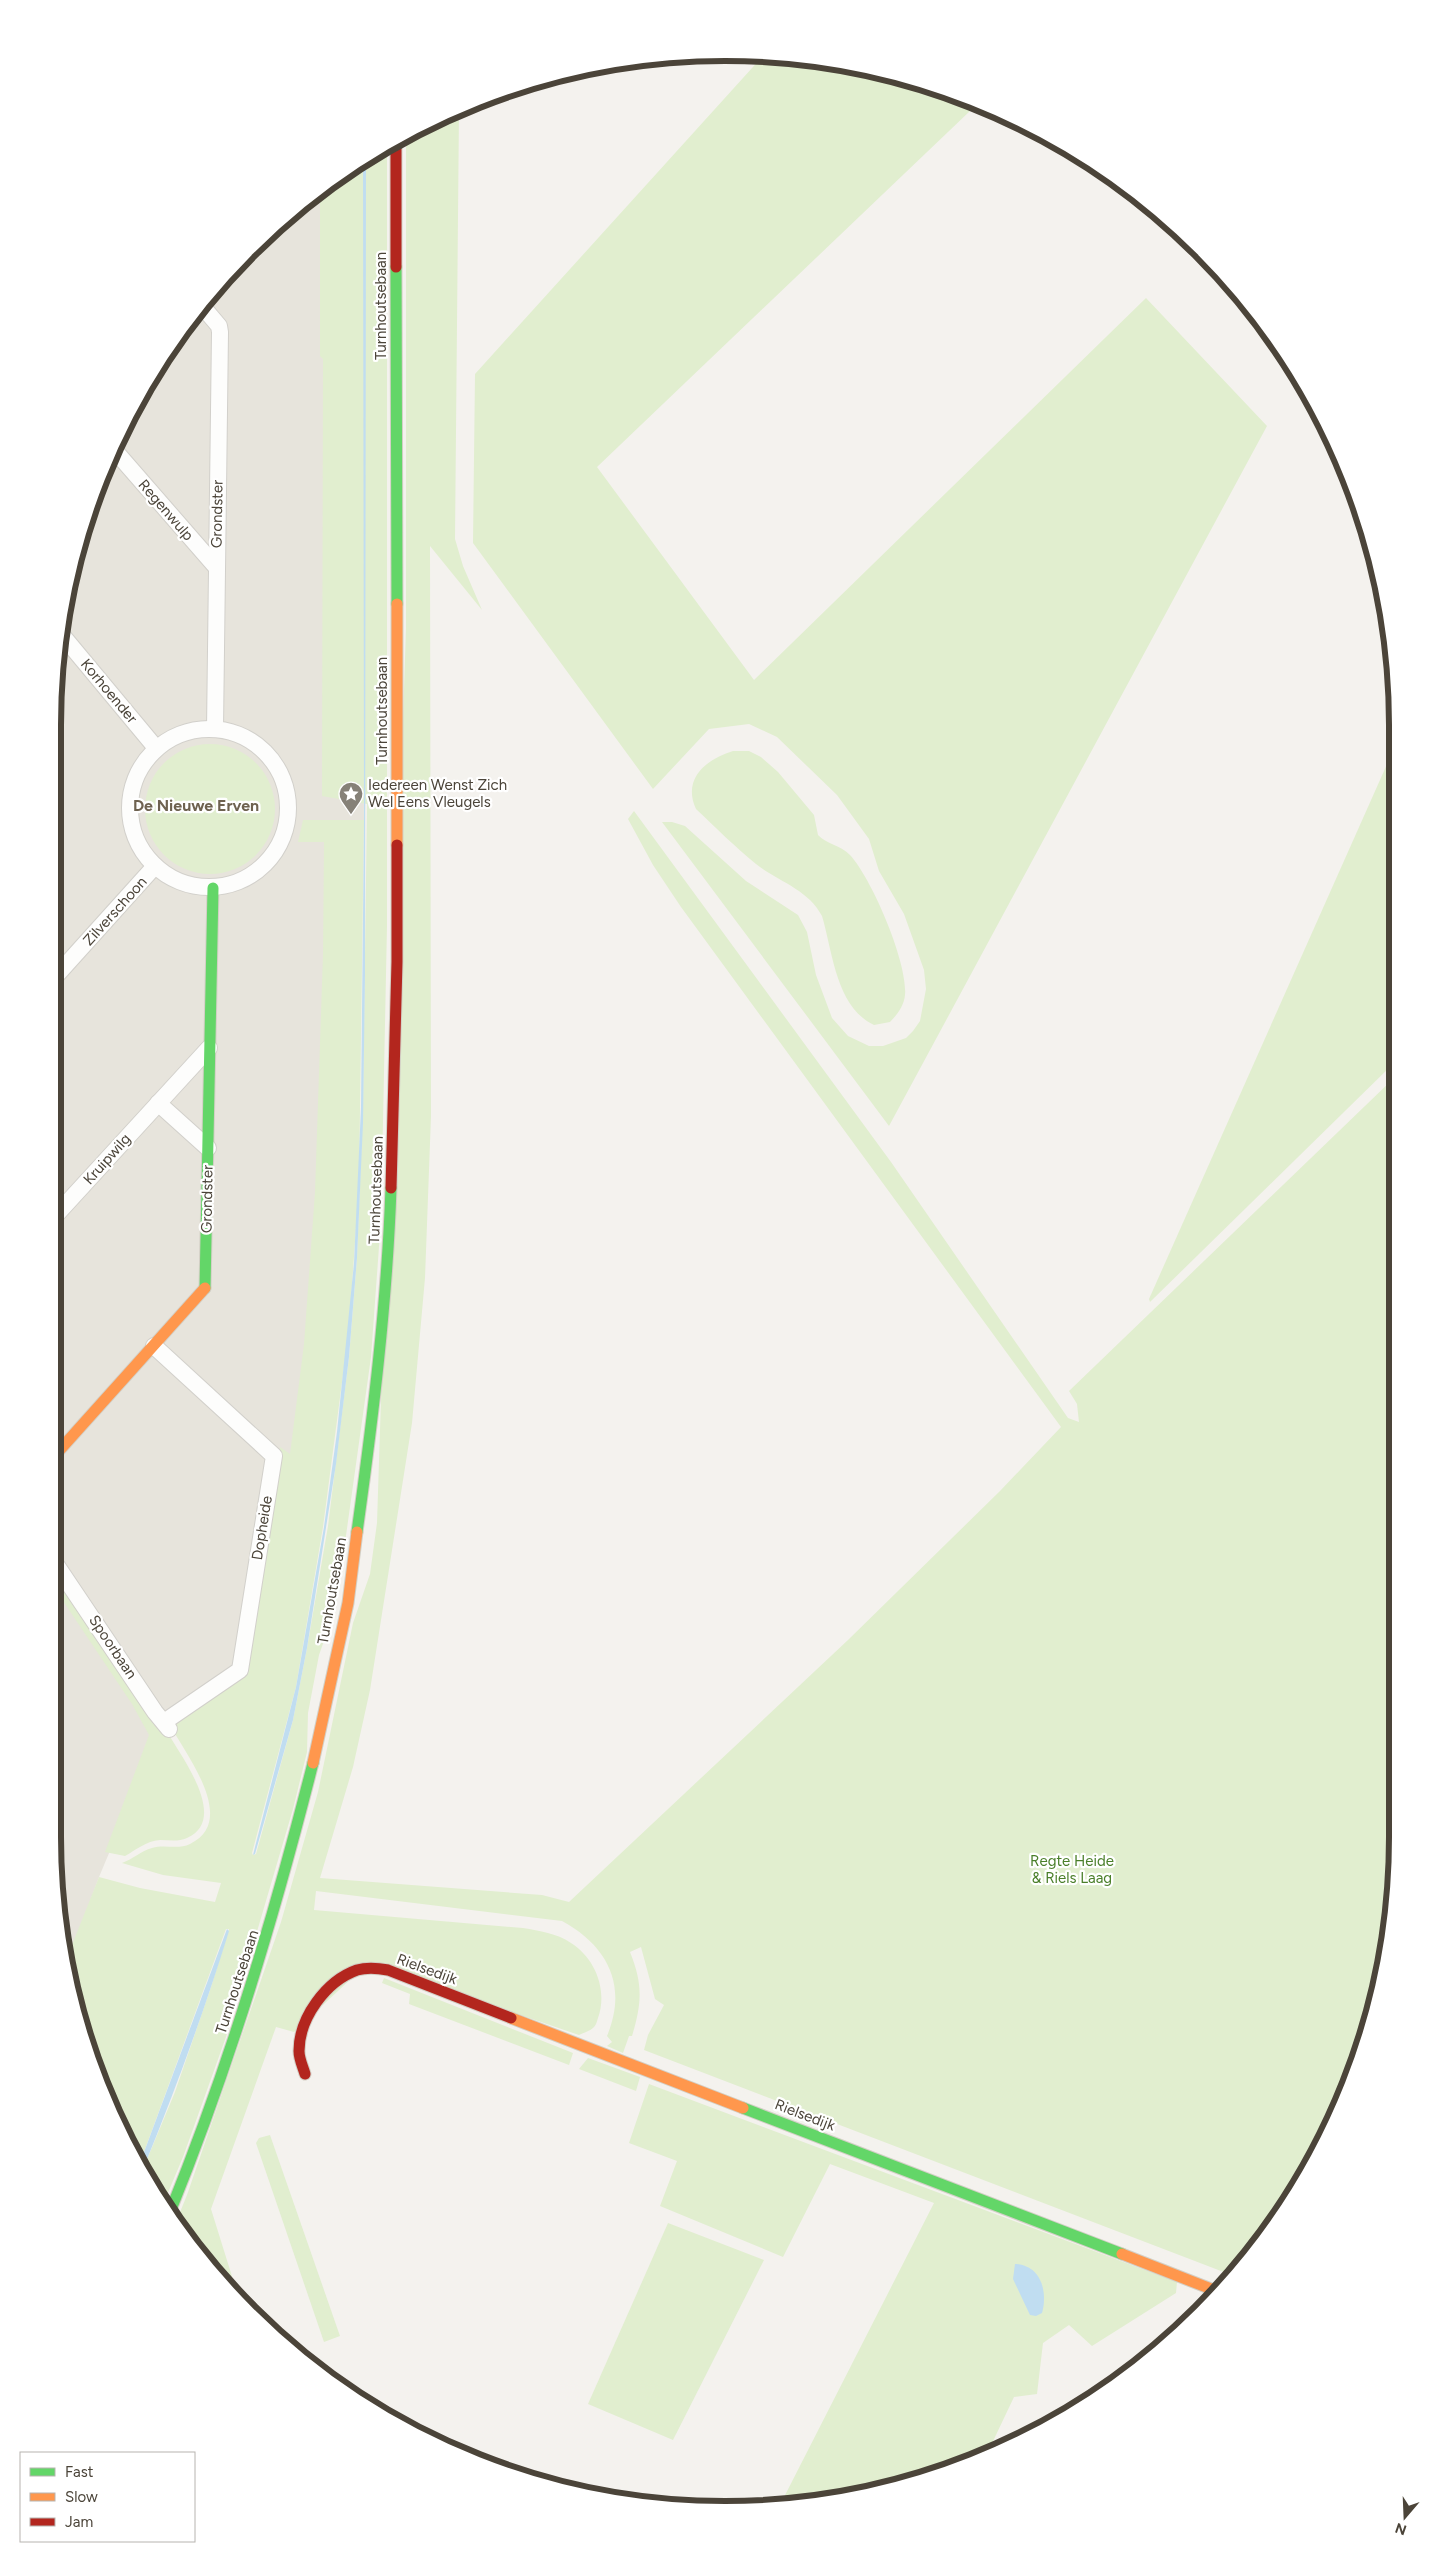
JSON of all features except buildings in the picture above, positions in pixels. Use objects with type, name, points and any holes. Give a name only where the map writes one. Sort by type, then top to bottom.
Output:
[{"type":"main road","name":"Turnhoutsebaan","points":[[173,2205],[205,2125],[252,1987],[297,1827],[323,1723],[348,1603],[379,1371],[389,1249],[397,971],[396,148]]},
{"type":"main road","name":"Grondster","points":[[61,1449],[205,1289],[213,888]]},
{"type":"main road","name":"Rielsedijk","points":[[305,2074],[299,2052],[300,2041],[308,2019],[320,1999],[345,1976],[355,1970],[378,1968],[464,1999],[1211,2289]]},
{"type":"street","name":"Grondster","points":[[206,311],[219,326],[220,332],[215,730]]},
{"type":"street","name":"Regenwulp","points":[[119,455],[216,568]]},
{"type":"street","name":"Korhoender","points":[[67,641],[156,748]]},
{"type":"street","points":[[215,730],[235,733],[262,749],[275,764],[284,780],[288,802],[287,824],[277,849],[248,878],[231,885],[213,888],[192,885],[175,879],[155,866],[139,844],[132,825],[130,809],[136,777],[143,764],[156,748],[185,732],[215,730]]},
{"type":"street","name":"Zilverschoon","points":[[61,970],[155,866]]},
{"type":"street","name":"Kruipwilg","points":[[61,1210],[209,1048]]},
{"type":"street","points":[[158,1103],[208,1148]]},
{"type":"street","name":"Dopheide","points":[[154,1346],[274,1456],[240,1670],[166,1725]]},
{"type":"street","name":"Spoorbaan","points":[[61,1572],[166,1725]]},
{"type":"shaded area","points":[[357,172],[364,820],[294,1456],[253,1680],[154,1746],[99,1877],[71,1951],[67,1924],[61,1837],[61,725],[67,638],[74,596],[96,512],[130,431],[150,393],[173,356],[226,287],[256,256],[287,226],[321,198]]},
{"type":"green space","points":[[757,62],[768,63],[812,67],[897,84],[938,96],[966,107],[970,111],[597,467],[754,680],[1146,298],[1267,426],[889,1126],[662,822],[672,822],[685,826],[746,881],[798,915],[807,932],[816,975],[832,1018],[848,1036],[869,1046],[883,1046],[906,1038],[913,1031],[920,1021],[926,989],[924,970],[904,914],[879,871],[869,839],[837,795],[777,737],[749,724],[709,729],[653,789],[473,543],[475,374]]},
{"type":"green space","name":"Regte Heide & Riels Laag","points":[[459,117],[455,539],[463,566],[482,610],[430,546],[431,1116],[425,1278],[412,1423],[370,1690],[353,1767],[320,1878],[542,1895],[569,1902],[848,1640],[1000,1491],[1061,1427],[681,907],[653,865],[628,819],[634,811],[891,1162],[1068,1418],[1079,1422],[1077,1404],[1069,1391],[1389,1083],[1389,1837],[1383,1924],[1376,1966],[1354,2050],[1320,2131],[1300,2169],[1277,2206],[1226,2273],[644,2050],[648,2035],[664,2005],[655,1999],[641,1947],[630,1952],[637,1974],[640,1994],[638,2013],[632,2036],[629,2036],[623,2053],[607,2046],[612,2042],[607,2036],[613,2018],[615,2000],[614,1984],[610,1969],[602,1955],[591,1942],[562,1921],[316,1891],[314,1910],[523,1928],[560,1937],[579,1949],[593,1966],[600,1986],[601,1997],[601,2007],[596,2023],[592,2029],[579,2035],[368,1963],[294,2032],[276,2027],[211,2209],[234,2284],[198,2241],[179,2214],[281,1922],[318,1792],[353,1623],[370,1574],[377,1523],[406,628],[406,143]]},
{"type":"green space","points":[[387,154],[387,926],[381,1219],[371,1357],[336,1607],[319,1655],[308,1713],[307,1752],[293,1809],[226,2037],[183,2157],[167,2196],[146,2162],[175,2092],[229,1929],[226,1929],[143,2155],[112,2091],[96,2050],[84,2009],[71,1948],[99,1877],[140,1888],[215,1902],[221,1883],[163,1875],[122,1863],[152,1848],[185,1846],[204,1834],[210,1820],[209,1805],[204,1788],[197,1771],[171,1727],[185,1715],[245,1674],[280,1447],[290,1454],[304,1344],[315,1192],[323,954],[324,842],[298,842],[303,820],[364,820],[359,1184],[349,1329],[323,1527],[296,1687],[253,1855],[256,1854],[293,1720],[328,1526],[349,1357],[357,1258],[363,1106],[367,804],[322,796],[323,359],[320,356],[320,199]]},
{"type":"green space","points":[[210,744],[223,745],[235,749],[256,763],[270,784],[274,796],[274,822],[270,834],[256,855],[235,869],[223,873],[210,874],[197,873],[185,869],[164,855],[150,834],[146,822],[145,809],[146,796],[150,784],[164,763],[185,749],[197,745]]},
{"type":"green space","points":[[733,751],[749,751],[761,757],[778,772],[814,815],[818,835],[850,855],[868,882],[895,943],[904,981],[905,995],[902,1007],[890,1022],[874,1025],[861,1017],[851,1006],[838,978],[822,916],[809,899],[756,864],[696,809],[692,798],[692,788],[699,772],[714,759]]},
{"type":"green space","points":[[1389,760],[1389,1068],[1150,1302],[1149,1299]]},
{"type":"green space","points":[[61,1582],[156,1727],[160,1730],[166,1730],[190,1770],[203,1802],[204,1817],[199,1829],[187,1838],[150,1842],[125,1856],[105,1852],[149,1735],[132,1704],[61,1598]]},
{"type":"green space","points":[[384,1978],[573,2053],[569,2065],[409,2004],[410,1994],[382,1983]]},
{"type":"green space","points":[[588,2058],[640,2077],[636,2091],[579,2069]]},
{"type":"green space","points":[[649,2084],[1177,2282],[1176,2293],[1092,2346],[1069,2325],[1043,2343],[1037,2394],[1014,2397],[992,2444],[938,2466],[897,2478],[854,2488],[784,2498],[934,2203],[830,2164],[783,2257],[660,2206],[677,2161],[629,2143]]},
{"type":"green space","points":[[270,2135],[340,2336],[324,2342],[256,2143],[259,2138]]},
{"type":"green space","points":[[668,2223],[764,2260],[673,2440],[588,2404]]},
{"type":"water","points":[[366,167],[365,975],[363,1123],[357,1258],[349,1357],[336,1464],[307,1648],[293,1720],[255,1854],[253,1855],[296,1687],[324,1527],[337,1432],[354,1263],[361,1107],[364,820],[363,169]]},
{"type":"water","points":[[227,1929],[229,1931],[178,2081],[146,2161],[143,2155]]},
{"type":"water","points":[[1015,2264],[1031,2269],[1037,2274],[1040,2281],[1043,2289],[1044,2305],[1042,2313],[1036,2316],[1030,2315],[1013,2279]]},
{"type":"traffic: fast","points":[[396,267],[397,604]]},
{"type":"traffic: fast","points":[[205,1288],[213,888]]},
{"type":"traffic: fast","points":[[357,1532],[378,1360],[386,1275],[391,1188]]},
{"type":"traffic: fast","points":[[173,2205],[212,2101],[249,1990],[283,1877],[313,1763]]},
{"type":"traffic: fast","points":[[743,2108],[1122,2254]]},
{"type":"traffic: slow","points":[[397,604],[397,845]]},
{"type":"traffic: slow","points":[[61,1449],[205,1288]]},
{"type":"traffic: slow","points":[[313,1763],[348,1603],[357,1532]]},
{"type":"traffic: slow","points":[[511,2018],[743,2108]]},
{"type":"traffic: slow","points":[[1122,2254],[1211,2289]]},
{"type":"traffic: jam","points":[[396,148],[396,267]]},
{"type":"traffic: jam","points":[[391,1188],[397,962],[397,845]]},
{"type":"traffic: jam","points":[[305,2074],[299,2051],[300,2038],[309,2014],[325,1992],[346,1975],[357,1970],[365,1968],[388,1970],[511,2018]]},
{"type":"place","name":"Iedereen Wenst Zich Wel Eens Vleugels","points":[[351,815]]},
{"type":"district","name":"De Nieuwe Erven","points":[[196,805]]}]
